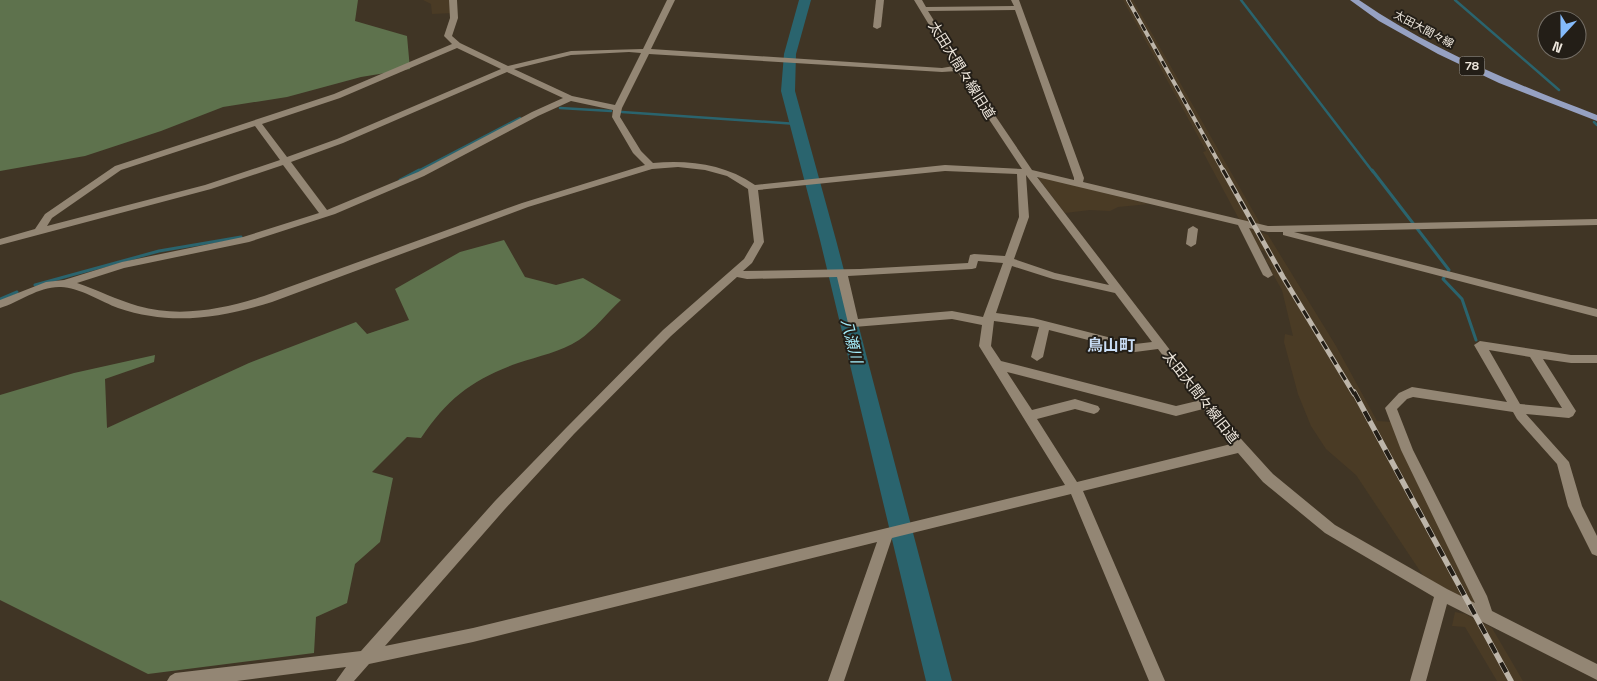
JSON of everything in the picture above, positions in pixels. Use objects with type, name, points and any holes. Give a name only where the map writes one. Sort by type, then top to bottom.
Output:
[{"type":"main road","name":"太田大間々線","points":[[1354,0],[1394,26],[1479,70],[1597,118]]},
{"type":"main road","name":"太田大間々線","points":[[1363,0],[1431,41],[1487,68],[1597,112]]},
{"type":"street","points":[[453,0],[454,18],[448,36],[457,45],[504,69],[570,98],[618,108]]},
{"type":"street","points":[[651,166],[637,153],[616,117],[618,108],[671,0]]},
{"type":"street","points":[[877,27],[880,0]]},
{"type":"street","points":[[921,4],[1016,4],[1076,170],[1078,183]]},
{"type":"street","name":"太田大間々線旧道","points":[[921,4],[1025,171],[1124,291],[1160,345],[1205,404],[1268,478],[1330,529],[1442,594],[1597,672]]},
{"type":"street","points":[[39,232],[48,216],[118,168],[337,96],[457,45]]},
{"type":"street","points":[[0,242],[208,187],[340,141],[504,69],[571,53],[611,50],[646,51],[942,70],[960,68]]},
{"type":"street","points":[[0,304],[29,291],[66,283],[122,265],[245,240],[325,214],[421,174],[535,114],[570,98]]},
{"type":"street","points":[[256,122],[325,214]]},
{"type":"street","points":[[66,283],[139,312],[153,314],[211,314],[228,312],[525,205],[651,166],[689,166],[718,170],[736,175],[752,188],[759,242],[754,253],[736,274],[667,333],[570,431],[500,505],[344,681]]},
{"type":"street","points":[[752,188],[924,168],[1025,171],[1242,223],[1279,230],[1597,313]]},
{"type":"street","points":[[1025,171],[1024,217],[988,319],[986,346],[1075,489],[1157,681]]},
{"type":"street","points":[[1279,230],[1597,222]]},
{"type":"street","points":[[1242,223],[1268,275]]},
{"type":"street","points":[[1191,244],[1193,230]]},
{"type":"street","points":[[736,274],[744,276],[837,274],[972,266],[974,257],[1010,261],[1054,276],[1124,291]]},
{"type":"street","points":[[837,274],[854,323],[952,314],[1045,325],[1135,348],[1160,345]]},
{"type":"street","points":[[1037,357],[1045,325]]},
{"type":"street","points":[[1597,358],[1571,359],[1535,355],[1480,345],[1516,408],[1564,462],[1575,506],[1597,550]]},
{"type":"street","points":[[1485,615],[1482,601],[1407,450],[1391,408],[1403,396],[1412,392],[1565,414],[1570,411],[1535,355]]},
{"type":"street","points":[[998,365],[1176,411],[1205,404]]},
{"type":"street","points":[[1029,416],[1075,404],[1094,409]]},
{"type":"street","points":[[175,681],[363,658],[473,635],[1241,447]]},
{"type":"street","points":[[836,681],[890,533]]},
{"type":"street","points":[[1418,681],[1442,594]]},
{"type":"shaded area","points":[[423,0],[453,0],[454,13],[432,14],[431,4]]},
{"type":"shaded area","points":[[1123,0],[1133,0],[1261,225],[1239,219],[1203,152],[1206,151]]},
{"type":"shaded area","points":[[1041,177],[1149,204],[1118,207],[1110,211],[1090,210],[1065,213],[1038,178]]},
{"type":"shaded area","points":[[1249,228],[1268,235],[1336,346],[1377,421],[1393,422],[1478,604],[1424,577],[1356,475],[1326,449],[1311,426],[1298,394],[1284,342],[1285,334],[1293,336],[1282,290],[1271,271],[1272,268],[1265,260],[1268,258],[1264,251],[1260,250]]},
{"type":"shaded area","points":[[1455,612],[1465,614],[1492,628],[1523,681],[1497,681],[1465,627],[1452,626]]},
{"type":"green space","points":[[0,0],[358,0],[355,21],[407,36],[410,69],[361,77],[287,97],[223,107],[161,131],[85,156],[0,171]]},
{"type":"green space","points":[[504,240],[525,277],[556,285],[583,278],[621,300],[590,331],[572,344],[557,351],[502,369],[475,383],[441,412],[421,438],[407,437],[372,472],[393,478],[380,542],[355,564],[347,603],[316,617],[314,653],[148,674],[0,600],[0,395],[74,373],[155,355],[154,362],[105,379],[107,428],[249,363],[356,322],[367,334],[409,320],[395,289],[460,252]]},
{"type":"waterway","name":"八瀬川","points":[[805,0],[790,54],[788,91],[828,240],[939,681]]},
{"type":"waterway","points":[[1241,0],[1373,172]]},
{"type":"waterway","points":[[1455,0],[1559,90]]},
{"type":"waterway","points":[[560,108],[611,111]]},
{"type":"waterway","points":[[622,112],[797,124]]},
{"type":"waterway","points":[[416,172],[520,118]]},
{"type":"waterway","points":[[1594,122],[1597,125]]},
{"type":"waterway","points":[[400,180],[419,170]]},
{"type":"waterway","points":[[1372,170],[1449,270],[1443,279],[1462,299],[1476,340]]},
{"type":"waterway","points":[[35,285],[159,251],[241,237]]},
{"type":"waterway","points":[[0,299],[17,292]]},
{"type":"railway","points":[[1128,0],[1224,172]]},
{"type":"railway","points":[[1223,170],[1283,277],[1354,394]]},
{"type":"railway","points":[[1354,392],[1511,681]]},
{"type":"district","name":"鳥山町","points":[[1111,345]]}]
